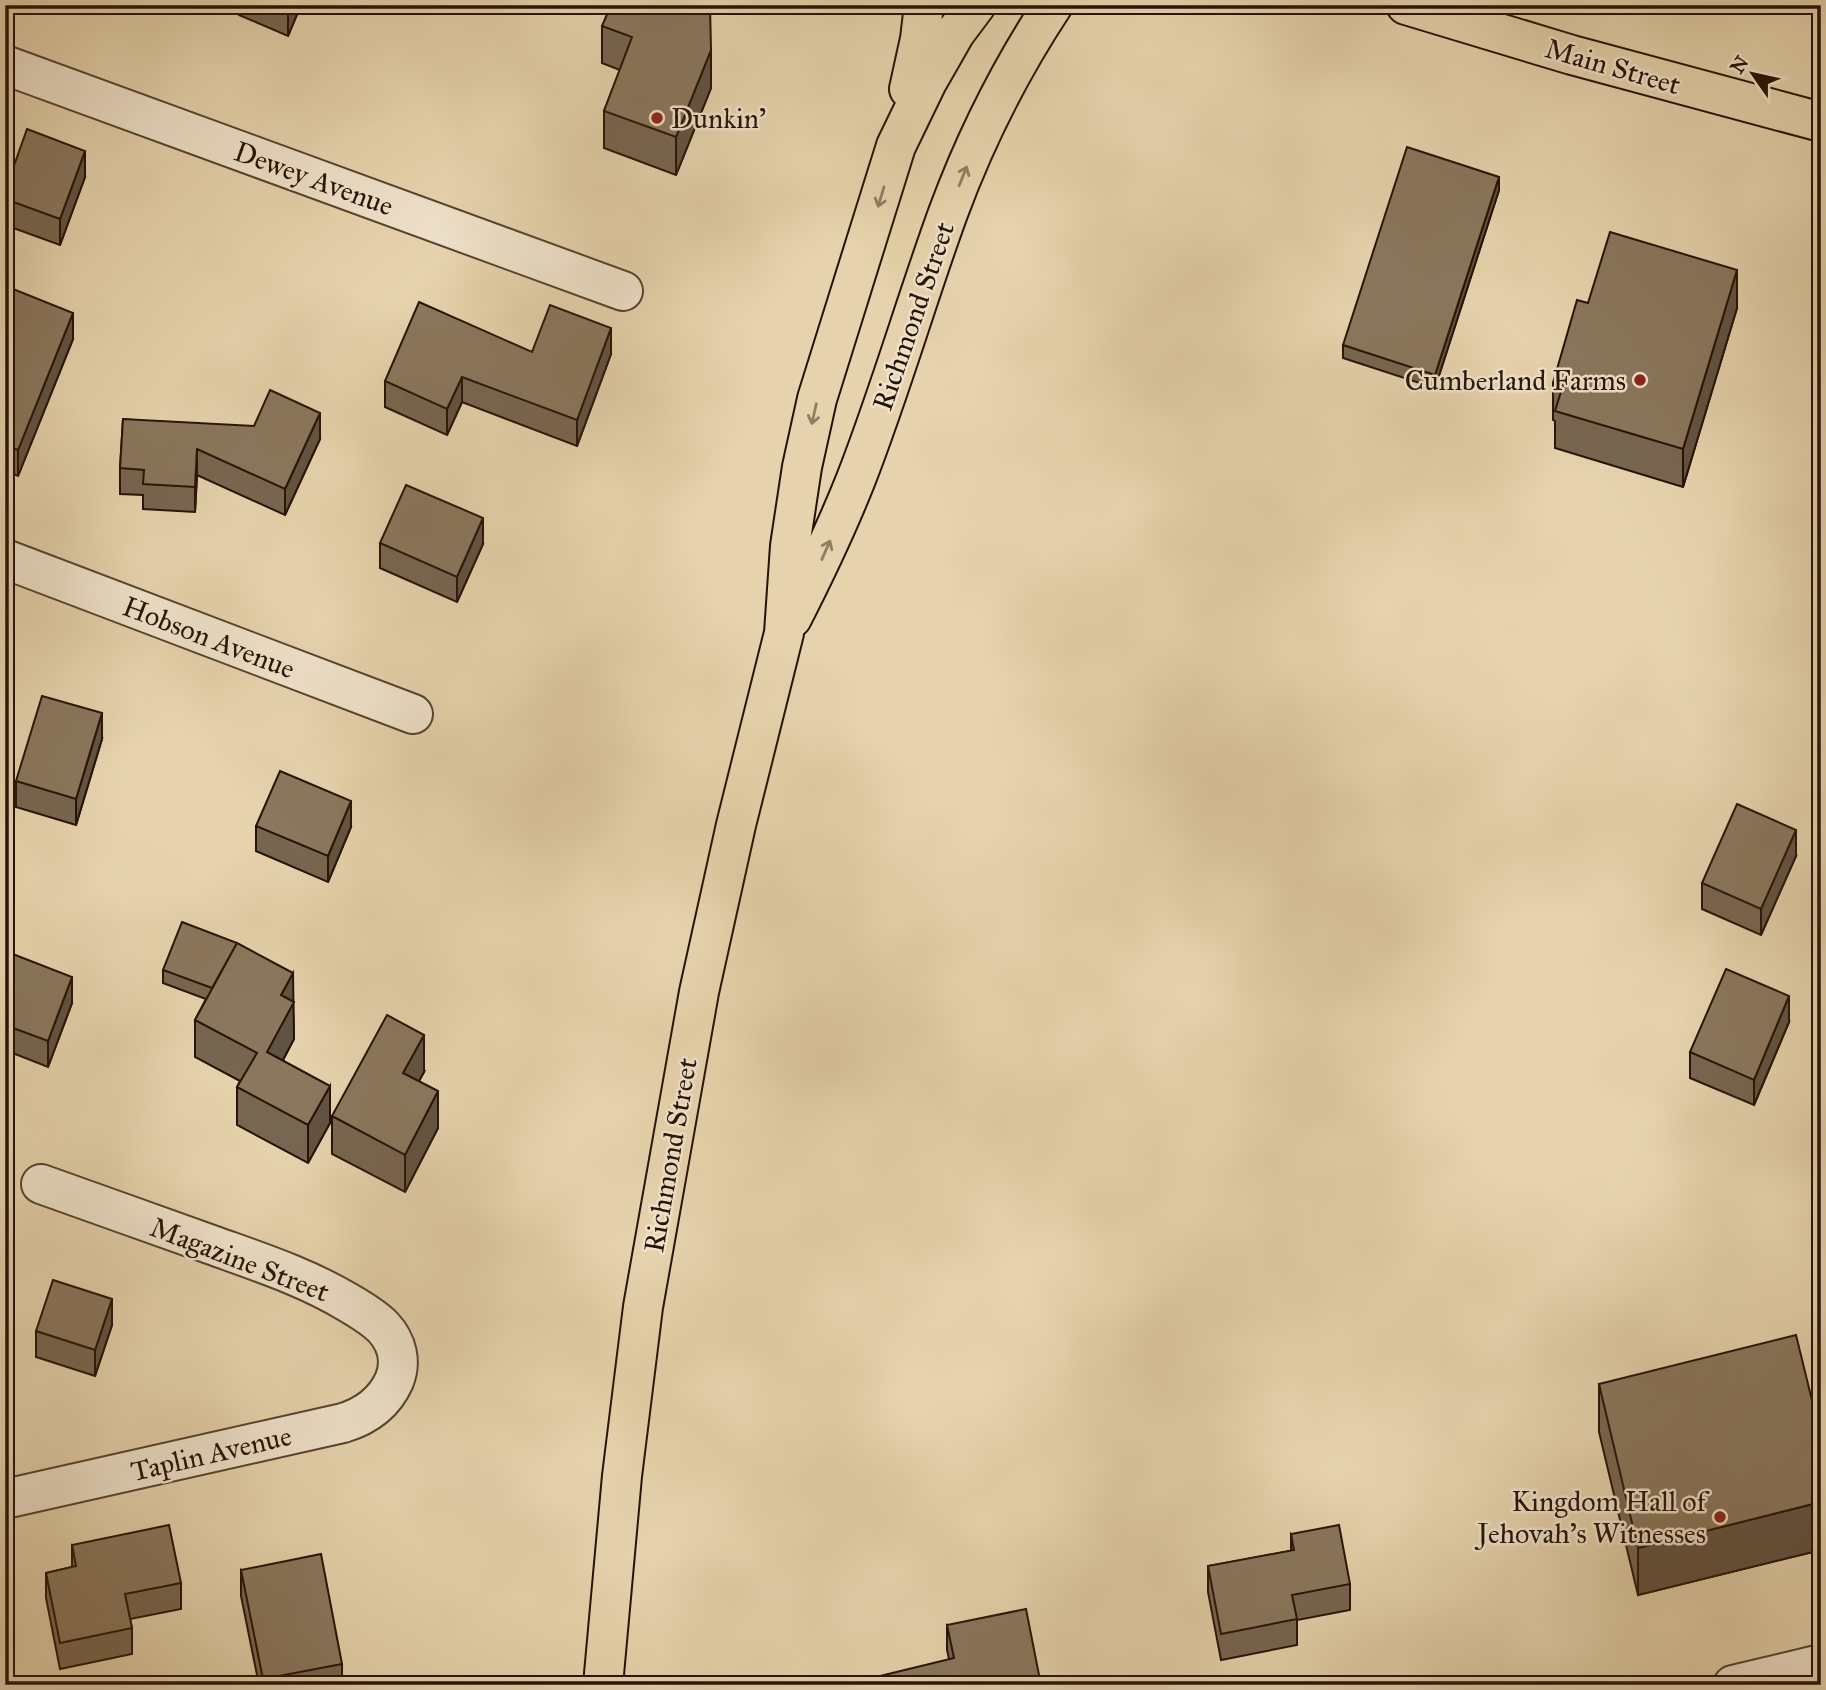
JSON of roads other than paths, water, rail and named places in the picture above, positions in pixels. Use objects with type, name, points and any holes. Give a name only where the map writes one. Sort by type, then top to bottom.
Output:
[{"type":"main road","points":[[897,146],[920,39],[924,5]]},
{"type":"main road","name":"Richmond Street","points":[[603,1685],[622,1476],[645,1294],[699,992],[736,825],[784,633],[790,546],[802,467],[817,399],[897,146],[927,82],[949,43],[976,5]]},
{"type":"main road","name":"Richmond Street","points":[[784,633],[825,553],[857,477],[948,212],[976,144],[1008,79],[1053,5]]},
{"type":"main road","name":"Main Street","points":[[1406,5],[1572,55],[1821,122]]},
{"type":"street","name":"Dewey Avenue","points":[[5,65],[623,291]]},
{"type":"street","name":"Hobson Avenue","points":[[5,559],[413,714]]},
{"type":"street","name":"Magazine Street","points":[[41,1184],[282,1270],[334,1294],[364,1312],[393,1339],[397,1351],[396,1376]]},
{"type":"street","name":"Taplin Avenue","points":[[5,1499],[343,1423],[361,1417],[375,1406],[389,1393],[396,1376]]},
{"type":"street","points":[[1732,1685],[1821,1664]]},
{"type":"place","name":"Dunkin'","points":[[657,118]]},
{"type":"place","name":"Cumberland Farms","points":[[1640,380]]},
{"type":"place","name":"Kingdom Hall of Jehovah's Witnesses","points":[[1720,1517]]}]
